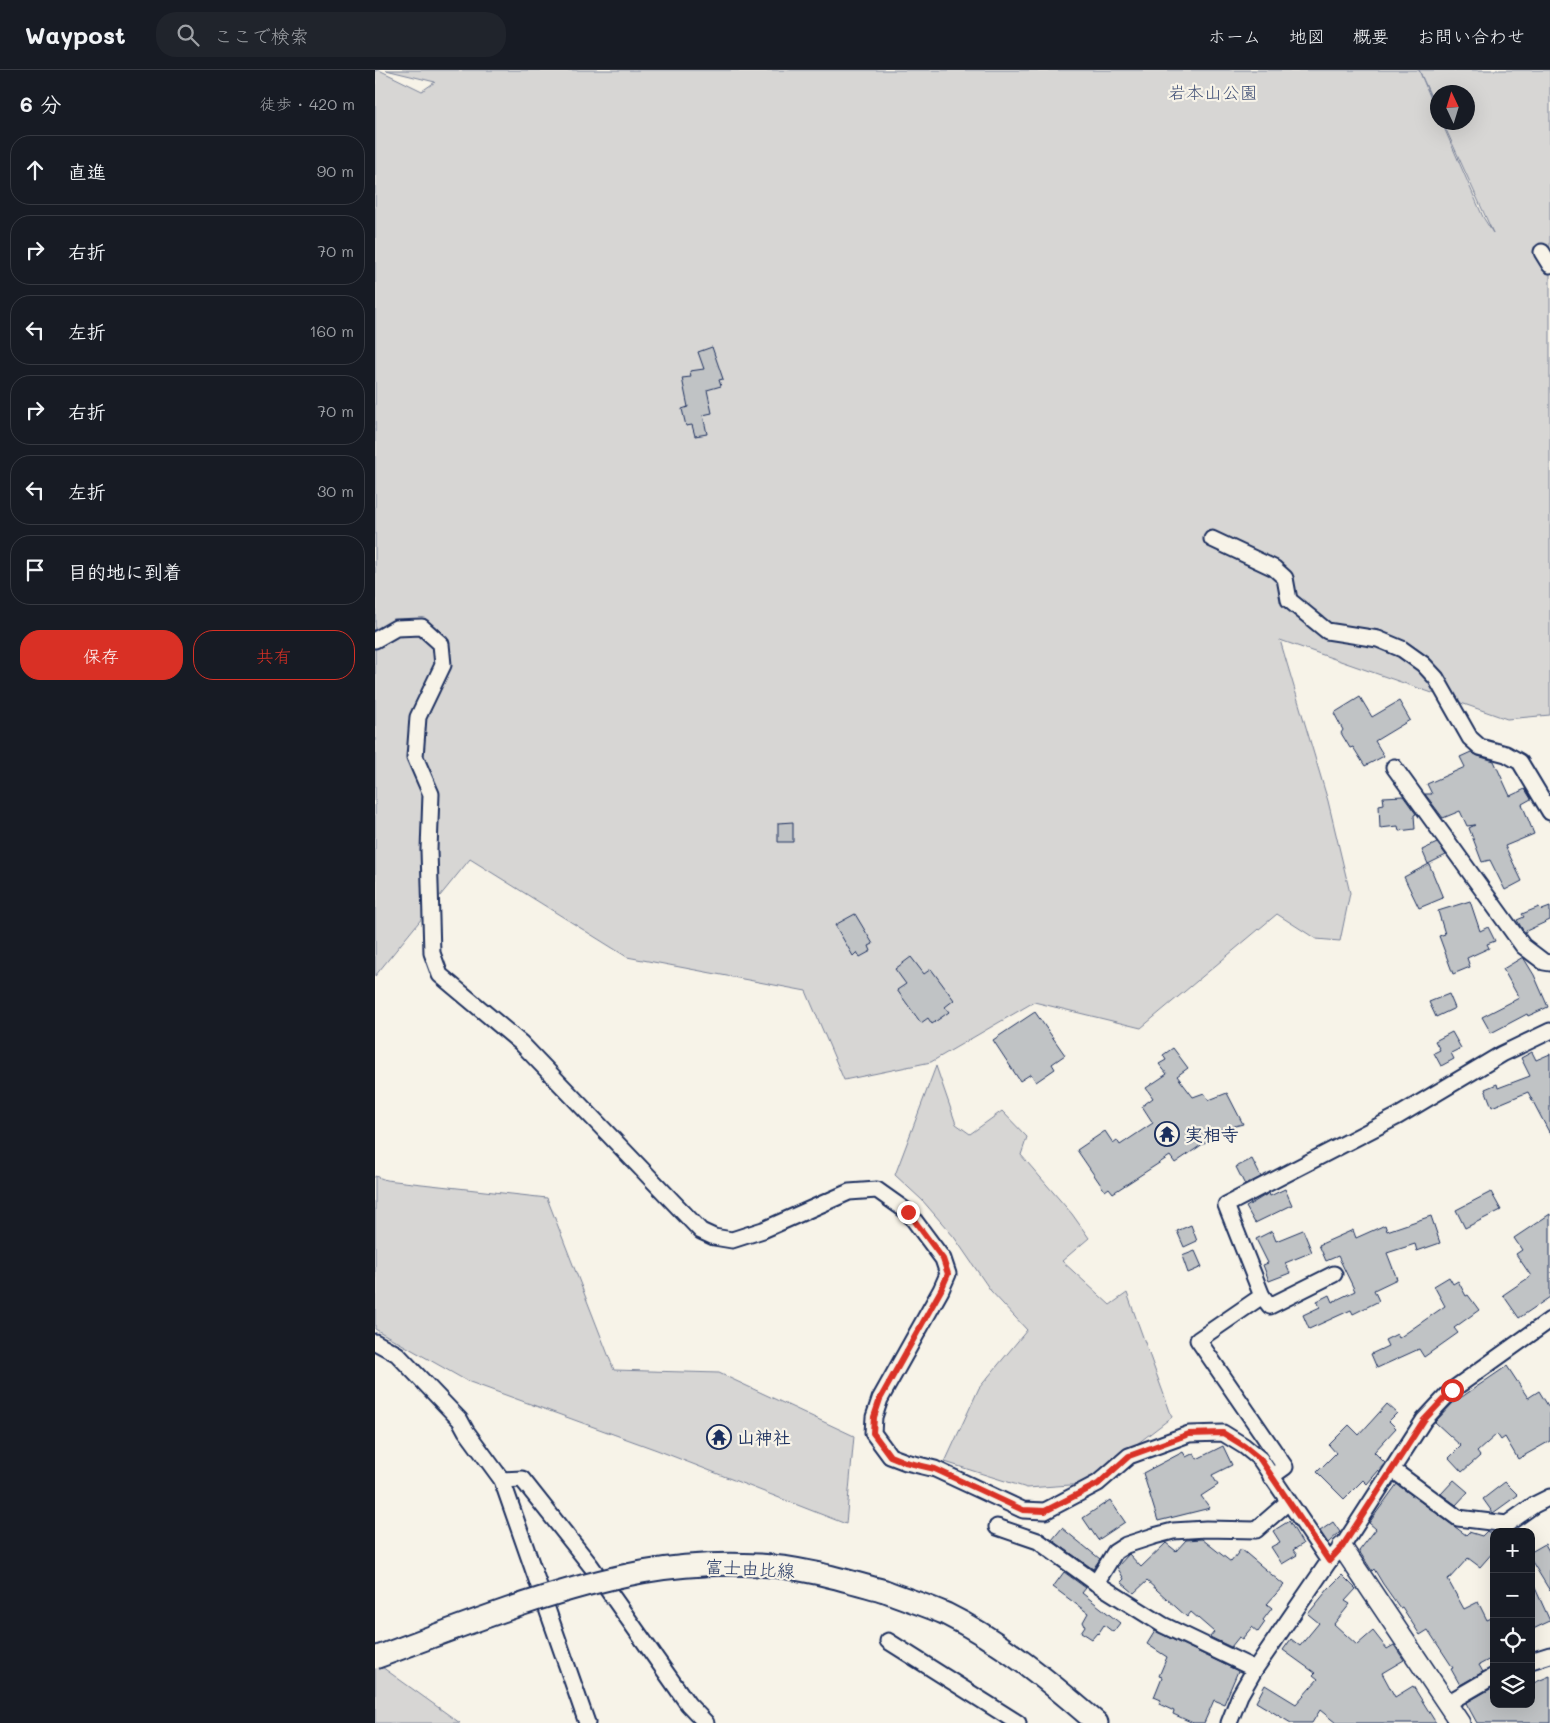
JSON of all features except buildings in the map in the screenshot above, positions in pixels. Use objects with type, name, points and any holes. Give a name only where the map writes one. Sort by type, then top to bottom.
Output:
[{"type":"main road","name":"富士由比線","points":[[375,1658],[490,1616],[586,1584],[643,1572],[703,1564],[761,1565],[822,1574],[885,1591],[946,1614],[1000,1646],[1060,1691],[1097,1723]]},
{"type":"street","points":[[1542,252],[1550,266]]},
{"type":"street","points":[[1212,539],[1274,568],[1285,578],[1289,600],[1327,631],[1378,639],[1402,650],[1423,664],[1436,678],[1469,738],[1480,746],[1506,754],[1520,762],[1550,812]]},
{"type":"street","points":[[375,640],[396,628],[422,627],[441,644],[443,666],[418,717],[415,757],[431,794],[429,850],[432,953],[440,975],[521,1043],[701,1231],[714,1237],[732,1240],[763,1230],[849,1192],[877,1190],[908,1212],[943,1259],[948,1274],[880,1399],[874,1417],[873,1433],[890,1456],[905,1462],[935,1469],[1023,1510],[1045,1511],[1098,1484],[1129,1456],[1189,1434],[1223,1433],[1260,1459],[1329,1561]]},
{"type":"street","points":[[1394,767],[1523,946],[1544,962],[1550,964]]},
{"type":"street","points":[[1334,1274],[1270,1306],[1262,1296],[1226,1205],[1398,1116],[1502,1054],[1550,1031]]},
{"type":"street","points":[[1262,1296],[1198,1340],[1285,1467],[1271,1477]]},
{"type":"street","points":[[1229,1723],[1240,1695],[1255,1669],[1329,1561],[1342,1547],[1424,1420],[1452,1390],[1550,1320]]},
{"type":"street","points":[[375,1342],[397,1354],[460,1420],[502,1480],[587,1723]]},
{"type":"street","points":[[1393,1470],[1458,1518],[1507,1524],[1550,1497]]},
{"type":"street","points":[[502,1480],[522,1479],[591,1566],[688,1704],[706,1723]]},
{"type":"street","points":[[1096,1583],[1115,1552],[1127,1545],[1173,1531],[1206,1529],[1256,1530],[1289,1502]]},
{"type":"street","points":[[997,1527],[1038,1541],[1096,1583],[1163,1626],[1255,1669]]},
{"type":"street","points":[[1342,1547],[1459,1723]]},
{"type":"street","points":[[888,1642],[1018,1723]]},
{"type":"street","points":[[1535,1660],[1550,1655]]},
{"type":"street","points":[[1446,1704],[1490,1678]]},
{"type":"green space","name":"岩本山公園","points":[[375,70],[379,70],[422,91],[435,82],[386,70],[1419,70],[1550,70],[1550,715],[1507,719],[1280,640],[1328,801],[1350,893],[1340,941],[1316,939],[1277,914],[1141,1028],[1034,1002],[931,1062],[844,1080],[806,991],[627,957],[470,859],[375,976]],"holes":[[[1419,70],[1430,94],[1430,85],[1475,85],[1475,130],[1446,130],[1493,233],[1483,217],[1445,130],[1430,130],[1430,96]]]},
{"type":"green space","points":[[936,1066],[956,1124],[970,1134],[1002,1111],[1027,1137],[1021,1155],[1072,1214],[1089,1238],[1062,1261],[1110,1305],[1127,1293],[1172,1417],[1085,1484],[1027,1488],[945,1462],[979,1388],[1027,1330],[991,1291],[954,1237],[922,1200],[895,1175]]},
{"type":"green space","points":[[375,1176],[386,1180],[547,1198],[614,1370],[719,1373],[854,1436],[846,1524],[657,1450],[467,1381],[375,1329]]},
{"type":"green space","points":[[375,1662],[460,1723],[375,1723]]},
{"type":"place","name":"実相寺","points":[[1167,1134]]},
{"type":"place","name":"山神社","points":[[719,1437]]},
{"type":"route","points":[[908,1212],[943,1259],[948,1274],[880,1399],[874,1417],[873,1433],[890,1456],[905,1462],[935,1469],[1023,1510],[1045,1511],[1063,1502],[1098,1484],[1129,1456],[1189,1434],[1223,1433],[1260,1459],[1329,1561],[1342,1547],[1424,1420],[1452,1390]]}]
